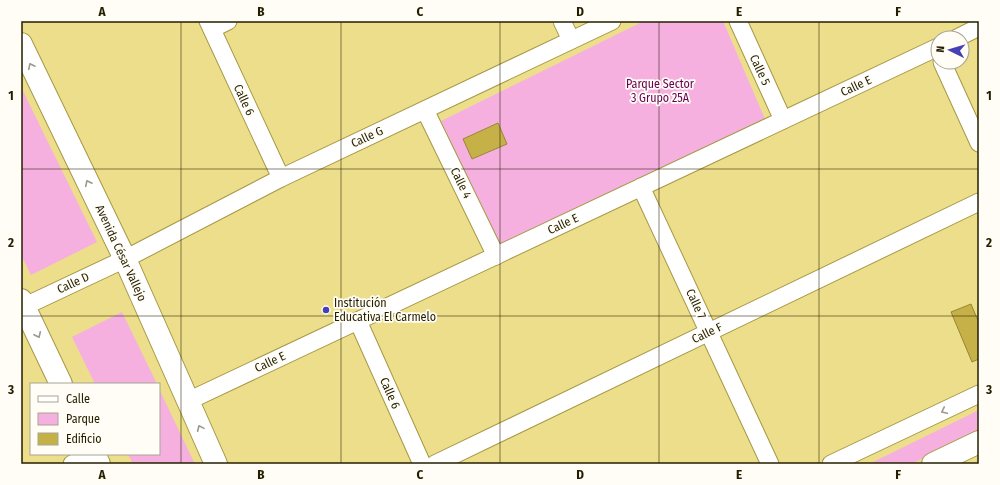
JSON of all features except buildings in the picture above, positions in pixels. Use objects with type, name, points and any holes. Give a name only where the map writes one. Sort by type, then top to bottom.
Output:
[{"type":"main road","name":"Avenida César Vallejo","points":[[21,44],[125,259],[216,464]]},
{"type":"main road","points":[[22,305],[61,383]]},
{"type":"main road","points":[[933,464],[979,442]]},
{"type":"main road","points":[[94,455],[99,464]]},
{"type":"street","points":[[210,25],[228,21]]},
{"type":"street","points":[[562,21],[571,40]]},
{"type":"street","name":"Calle G","points":[[125,259],[281,178],[612,21]]},
{"type":"street","name":"Calle 5","points":[[738,21],[783,120]]},
{"type":"street","name":"Calle 6","points":[[210,25],[281,178]]},
{"type":"street","points":[[970,32],[979,27]]},
{"type":"street","name":"Calle E","points":[[188,401],[783,120],[930,56]]},
{"type":"street","points":[[946,70],[979,143]]},
{"type":"street","name":"Calle 4","points":[[425,110],[496,256]]},
{"type":"street","name":"Calle 7","points":[[641,187],[710,332],[770,464]]},
{"type":"street","name":"Calle F","points":[[435,464],[979,202]]},
{"type":"street","name":"Calle D","points":[[22,305],[125,259]]},
{"type":"street","name":"Calle 6","points":[[358,321],[422,464]]},
{"type":"street","points":[[831,464],[979,394]]},
{"type":"street","points":[[72,464],[92,455]]},
{"type":"green space","name":"Parque Sector 3 Grupo 25A","points":[[644,21],[723,21],[765,119],[498,245],[441,121]]},
{"type":"green space","points":[[21,87],[97,242],[31,275],[21,255]]},
{"type":"green space","points":[[122,312],[157,383],[95,383],[72,337]]},
{"type":"green space","points":[[160,391],[195,464],[133,464],[128,455],[160,455]]},
{"type":"green space","points":[[979,410],[979,432],[911,464],[869,464]]},
{"type":"place","name":"Institución Educativa El Carmelo","points":[[326,310]]}]
